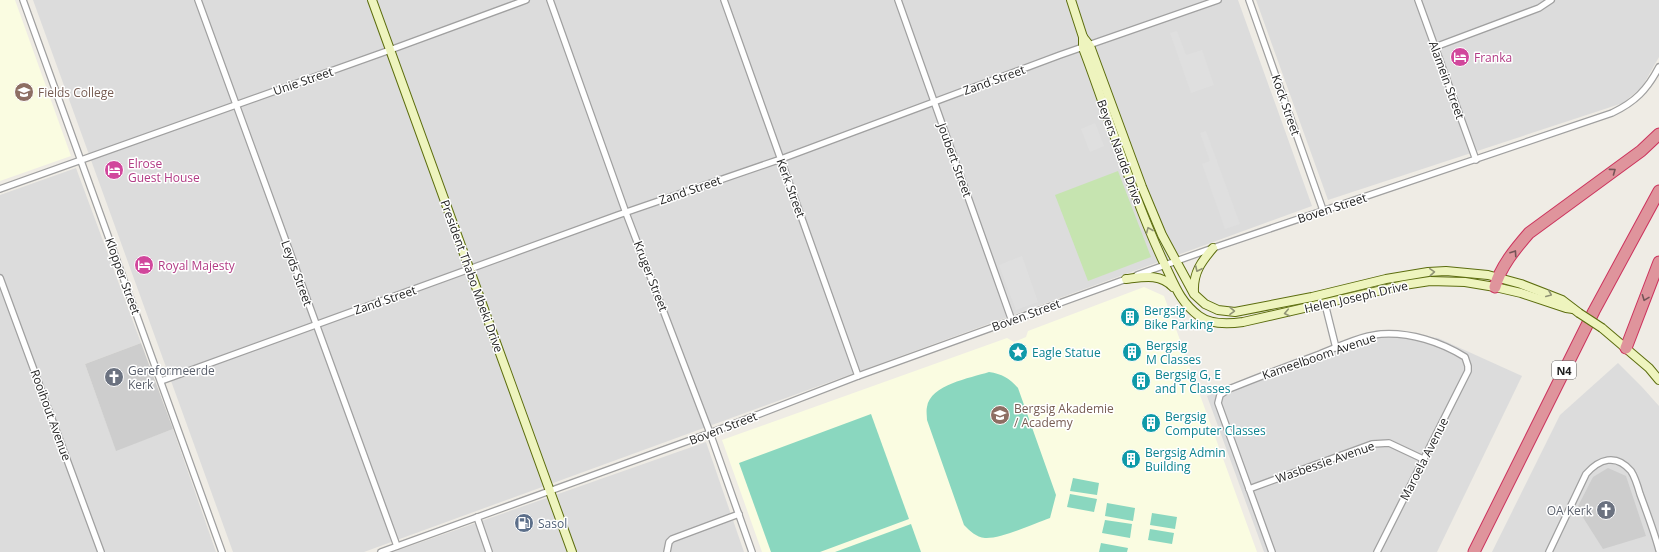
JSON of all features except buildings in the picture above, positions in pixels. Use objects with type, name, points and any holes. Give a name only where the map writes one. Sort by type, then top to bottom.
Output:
[{"type":"highway","points":[[1496,282],[1516,248],[1529,233],[1641,151],[1659,134]]},
{"type":"highway","name":"N4","points":[[1474,552],[1594,310],[1659,191]]},
{"type":"highway","points":[[1626,348],[1659,262]]},
{"type":"street","name":"Klopper Street","points":[[23,0],[222,552]]},
{"type":"street","name":"Leyds Street","points":[[198,0],[315,324],[399,546],[404,552]]},
{"type":"street","name":"President Thabo Mbeki Drive","points":[[372,0],[572,552]]},
{"type":"street","name":"Unie Street","points":[[0,189],[526,0]]},
{"type":"street","name":"Kruger Street","points":[[550,0],[626,212],[710,433],[752,552]]},
{"type":"street","name":"Kerk Street","points":[[724,0],[858,376]]},
{"type":"street","name":"Joubert Street","points":[[898,0],[1012,321]]},
{"type":"street","name":"Beyers Naude Drive","points":[[1071,0],[1133,191],[1165,265]]},
{"type":"street","name":"Zand Street","points":[[161,381],[315,324],[470,270],[626,212],[781,159],[933,102],[1218,0]]},
{"type":"street","name":"Kock Street","points":[[1249,0],[1323,210]]},
{"type":"street","name":"Alamein Street","points":[[1418,0],[1476,160]]},
{"type":"street","points":[[1435,47],[1539,8],[1551,0]]},
{"type":"street","name":"Beyers Naude Drive","points":[[1086,47],[1162,235],[1176,261]]},
{"type":"street","name":"Boven Street","points":[[381,552],[710,433],[858,376],[1212,248],[1598,119],[1622,109],[1639,97],[1650,84],[1659,67]]},
{"type":"street","points":[[1194,294],[1196,271],[1212,248]]},
{"type":"street","name":"Helen Joseph Drive","points":[[1176,261],[1194,294],[1205,304],[1218,310],[1235,312],[1312,297],[1386,279],[1428,272],[1466,272],[1576,311],[1602,328],[1649,368],[1659,380]]},
{"type":"street","name":"Helen Joseph Drive","points":[[1165,265],[1176,291],[1190,309],[1201,318],[1226,324],[1243,322],[1391,288],[1430,281],[1496,282]]},
{"type":"street","points":[[1126,279],[1157,277],[1169,283],[1176,291]]},
{"type":"street","name":"Rooihout Avenue","points":[[0,279],[101,552]]},
{"type":"street","points":[[1312,297],[1325,304],[1336,348]]},
{"type":"street","name":"Kameelboom Avenue","points":[[1249,489],[1218,402],[1220,395],[1229,389],[1336,348],[1372,336],[1383,334],[1422,338],[1451,348],[1465,357],[1468,366]]},
{"type":"street","name":"Maroela Avenue","points":[[1377,552],[1461,387],[1468,371],[1468,366]]},
{"type":"street","name":"Wasbessie Avenue","points":[[1249,489],[1372,444],[1389,443],[1423,459]]},
{"type":"street","points":[[1548,552],[1586,474],[1600,461],[1607,460],[1619,461],[1632,472],[1659,550]]},
{"type":"street","points":[[1249,489],[1272,552]]},
{"type":"street","points":[[667,552],[669,542],[672,539],[739,514]]},
{"type":"street","points":[[477,517],[489,552]]},
{"type":"shaded area","name":"Fields College","points":[[0,0],[15,0],[71,156],[0,181]]},
{"type":"shaded area","points":[[33,0],[1238,0],[1312,206],[364,552],[233,552]]},
{"type":"shaded area","points":[[1256,0],[1659,0],[1659,57],[1642,87],[1623,103],[1328,200]]},
{"type":"shaded area","points":[[1177,31],[1186,55],[1202,50],[1214,85],[1191,93],[1170,33]]},
{"type":"shaded area","points":[[1095,123],[1104,146],[1090,152],[1081,129]]},
{"type":"shaded area","points":[[1206,131],[1240,224],[1225,229],[1202,164],[1210,161],[1200,133]]},
{"type":"shaded area","points":[[76,168],[141,343],[85,364],[116,450],[173,429],[216,552],[0,552],[0,195]]},
{"type":"shaded area","points":[[1022,256],[1038,302],[1016,310],[999,265]]},
{"type":"shaded area","name":"Bergsig Akademie / Academy","points":[[1144,287],[1164,296],[1257,552],[762,552],[722,440],[1007,338],[1014,342],[1026,337],[1028,331]]},
{"type":"shaded area","points":[[1377,330],[1438,338],[1522,376],[1437,552],[1264,552],[1207,396]]},
{"type":"shaded area","points":[[141,343],[173,429],[116,451],[85,364]]},
{"type":"shaded area","points":[[1618,363],[1659,406],[1659,552],[1492,552],[1560,415]]},
{"type":"shaded area","points":[[706,442],[744,552],[393,552]]},
{"type":"shaded area","points":[[1608,468],[1626,476],[1646,536],[1603,549],[1577,508],[1593,477]]},
{"type":"green space","points":[[1118,171],[1151,257],[1088,281],[1055,195]]},
{"type":"green space","points":[[989,372],[1005,377],[1018,388],[1056,495],[1050,518],[1008,534],[985,538],[976,535],[964,525],[927,420],[927,407],[930,399],[935,393],[943,388],[962,380]]},
{"type":"green space","points":[[871,414],[909,519],[820,552],[771,552],[739,463]]},
{"type":"green space","points":[[1073,478],[1099,483],[1097,495],[1070,491]]},
{"type":"green space","points":[[1070,494],[1097,499],[1094,512],[1067,507]]},
{"type":"green space","points":[[1107,503],[1135,508],[1133,521],[1105,516]]},
{"type":"green space","points":[[1152,513],[1177,517],[1175,529],[1150,525]]},
{"type":"green space","points":[[1105,520],[1132,524],[1130,538],[1102,533]]},
{"type":"green space","points":[[911,524],[921,552],[835,552]]},
{"type":"green space","points":[[1150,529],[1174,533],[1172,544],[1148,540]]},
{"type":"green space","points":[[1101,543],[1128,548],[1127,552],[1099,552]]},
{"type":"place","name":"Franka","points":[[1460,57]]},
{"type":"place","name":"Fields College","points":[[24,92]]},
{"type":"place","name":"Elrose Guest House","points":[[114,170]]},
{"type":"place","name":"Royal Majesty","points":[[144,265]]},
{"type":"place","name":"Bergsig Bike Parking","points":[[1130,317]]},
{"type":"place","name":"Eagle Statue","points":[[1018,352]]},
{"type":"place","name":"Bergsig M Classes","points":[[1132,352]]},
{"type":"place","name":"Gereformeerde Kerk","points":[[114,377]]},
{"type":"place","name":"Bergsig G, E and T Classes","points":[[1141,381]]},
{"type":"place","name":"Bergsig Akademie / Academy","points":[[1000,415]]},
{"type":"place","name":"Bergsig Computer Classes","points":[[1151,423]]},
{"type":"place","name":"Bergsig Admin Building","points":[[1131,459]]},
{"type":"place","name":"OA Kerk","points":[[1606,510]]},
{"type":"place","name":"Sasol","points":[[524,523]]}]
